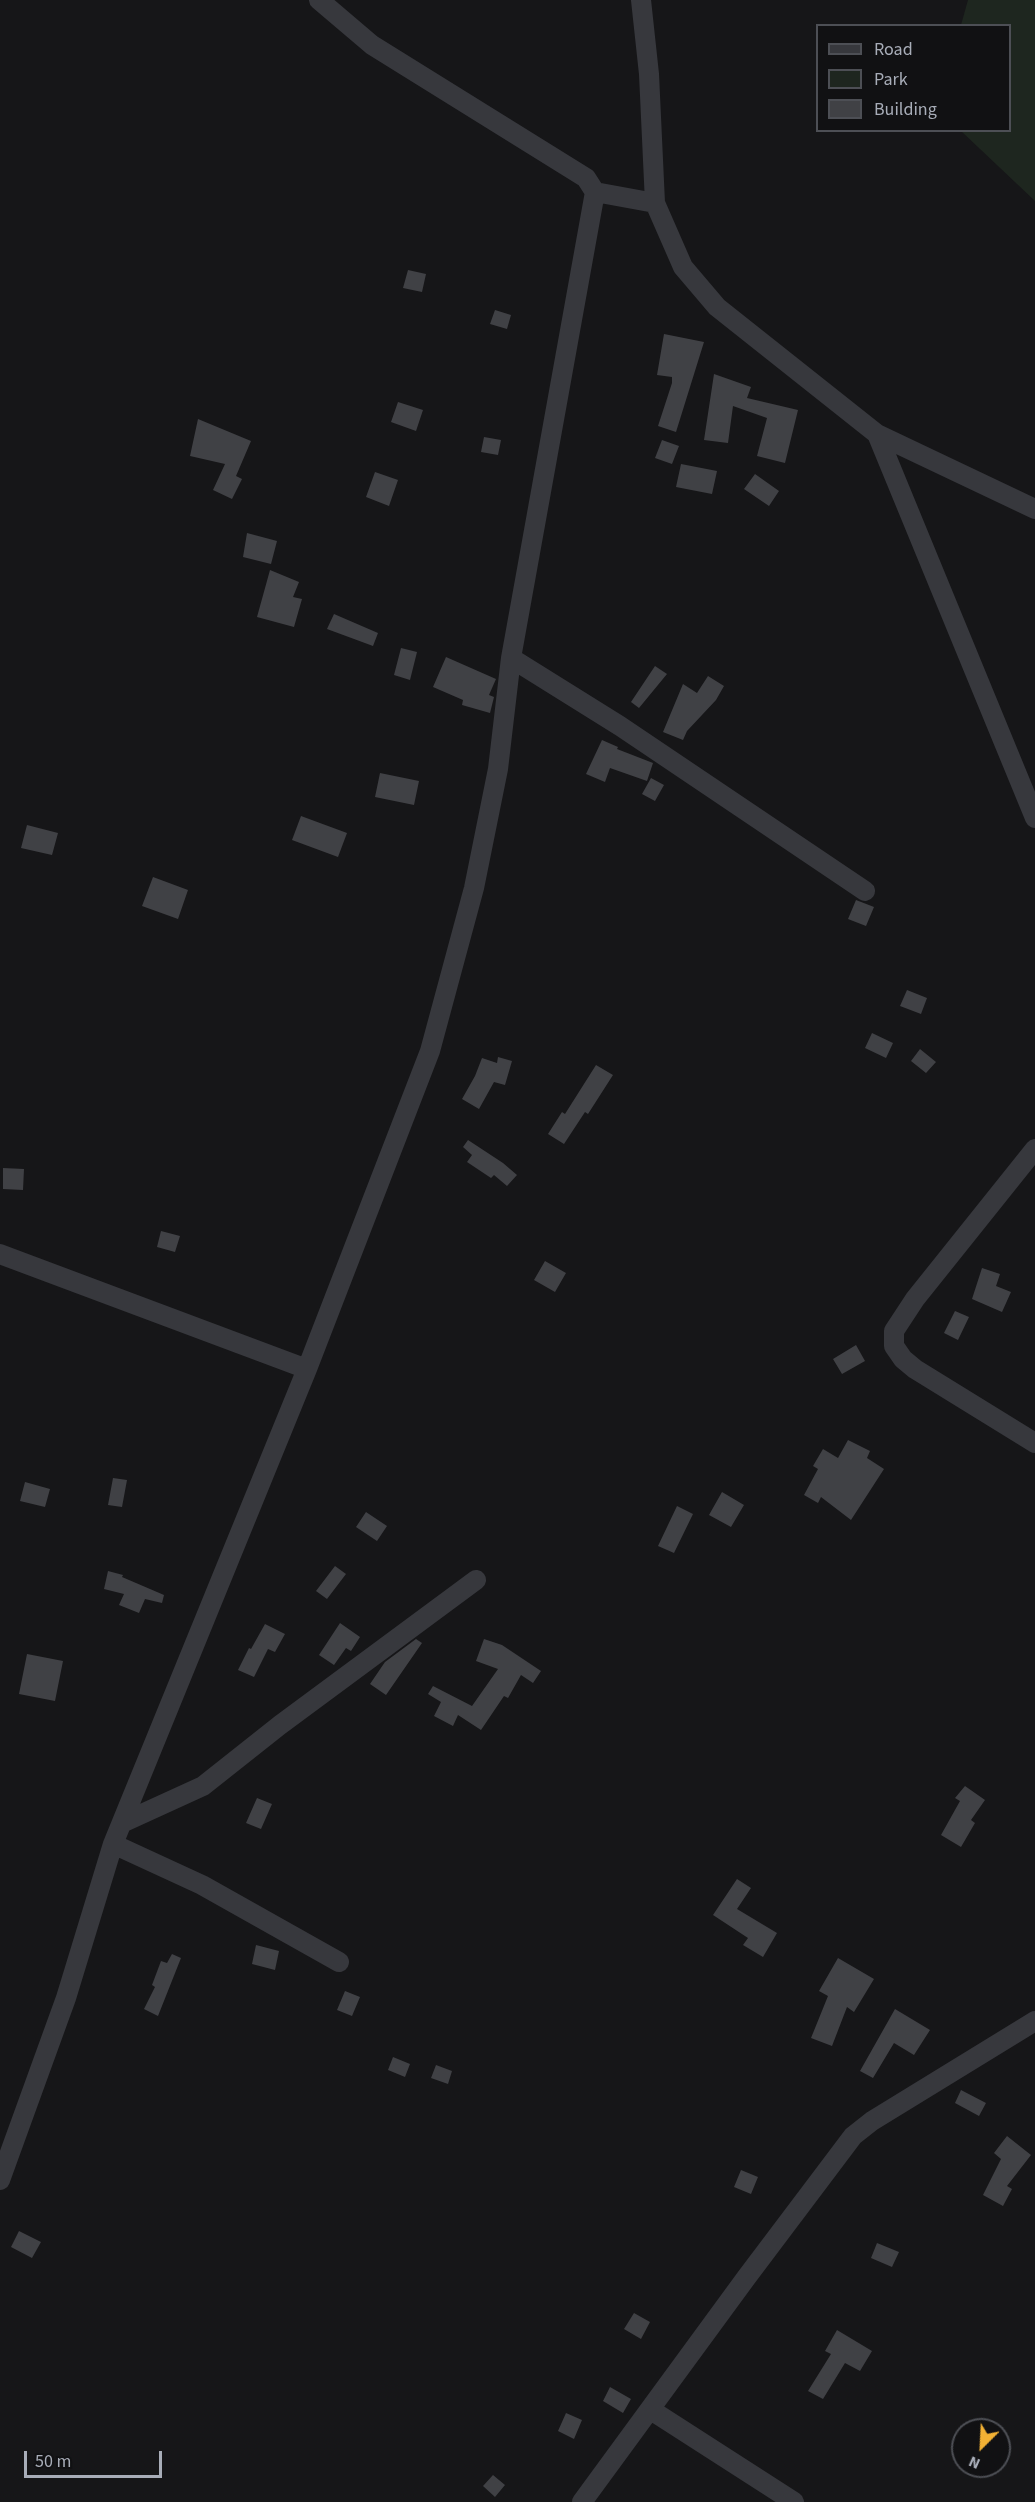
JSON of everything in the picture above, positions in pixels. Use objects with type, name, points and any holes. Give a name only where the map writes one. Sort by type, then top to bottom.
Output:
[{"type":"street","points":[[319,0],[372,45],[586,178],[596,192],[655,202]]},
{"type":"street","points":[[641,0],[649,74],[655,202],[683,267],[717,307],[877,434],[1035,509]]},
{"type":"street","points":[[0,2180],[66,1998],[113,1844],[307,1369],[430,1051],[474,888],[498,769],[511,658],[596,192]]},
{"type":"street","points":[[877,434],[1035,818]]},
{"type":"street","points":[[511,658],[620,726],[865,891]]},
{"type":"street","points":[[1035,1149],[915,1299],[894,1331],[894,1346],[903,1359],[915,1369],[1035,1443]]},
{"type":"street","points":[[0,1254],[307,1369]]},
{"type":"street","points":[[122,1823],[203,1786],[280,1725],[476,1580]]},
{"type":"street","points":[[113,1844],[202,1885],[339,1962]]},
{"type":"street","points":[[582,2502],[853,2136],[872,2121],[1035,2020]]},
{"type":"street","points":[[651,2410],[794,2502]]},
{"type":"green space","points":[[968,0],[1035,0],[1035,201],[962,132],[1011,132],[1011,24],[961,24]]},
{"type":"building","points":[[408,270],[426,274],[422,292],[403,288]]},
{"type":"building","points":[[495,310],[511,315],[507,329],[490,324]]},
{"type":"building","points":[[664,334],[704,342],[676,432],[658,426],[672,383],[672,377],[657,375]]},
{"type":"building","points":[[714,374],[751,387],[747,398],[798,410],[785,463],[757,456],[767,418],[733,406],[728,443],[704,440]]},
{"type":"building","points":[[398,402],[423,410],[416,431],[391,422]]},
{"type":"building","points":[[198,419],[251,441],[236,476],[242,479],[232,499],[213,490],[225,464],[190,456]]},
{"type":"building","points":[[484,437],[501,440],[498,455],[481,452]]},
{"type":"building","points":[[662,440],[679,446],[672,464],[655,458]]},
{"type":"building","points":[[681,464],[717,471],[712,494],[676,487]]},
{"type":"building","points":[[375,472],[398,480],[389,506],[366,497]]},
{"type":"building","points":[[755,474],[779,491],[769,506],[744,489]]},
{"type":"building","points":[[247,533],[277,541],[271,564],[243,557]]},
{"type":"building","points":[[270,570],[299,582],[293,597],[302,599],[294,627],[257,617]]},
{"type":"building","points":[[334,614],[378,633],[373,646],[327,629]]},
{"type":"building","points":[[401,648],[417,652],[410,680],[394,675]]},
{"type":"building","points":[[446,657],[496,679],[489,695],[494,697],[490,713],[462,705],[463,700],[433,687]]},
{"type":"building","points":[[655,666],[667,674],[639,708],[631,702]]},
{"type":"building","points":[[708,676],[724,686],[716,700],[687,731],[683,740],[663,732],[683,684],[697,693]]},
{"type":"building","points":[[602,740],[618,747],[617,749],[653,763],[647,781],[610,768],[605,782],[586,774]]},
{"type":"building","points":[[380,773],[419,781],[414,805],[375,797]]},
{"type":"building","points":[[651,778],[664,785],[655,801],[642,794]]},
{"type":"building","points":[[301,816],[347,833],[338,857],[292,840]]},
{"type":"building","points":[[27,825],[58,833],[52,855],[21,848]]},
{"type":"building","points":[[153,877],[188,890],[178,919],[142,906]]},
{"type":"building","points":[[856,900],[874,907],[866,926],[848,919]]},
{"type":"building","points":[[907,990],[927,998],[921,1014],[900,1006]]},
{"type":"building","points":[[872,1033],[893,1043],[886,1058],[865,1048]]},
{"type":"building","points":[[920,1049],[936,1062],[926,1073],[911,1061]]},
{"type":"building","points":[[498,1057],[512,1061],[505,1085],[494,1082],[479,1109],[462,1099],[482,1058],[497,1063]]},
{"type":"building","points":[[596,1065],[613,1075],[588,1114],[585,1112],[564,1144],[548,1134],[562,1112],[565,1114]]},
{"type":"building","points":[[468,1140],[517,1175],[507,1186],[494,1175],[491,1178],[467,1162],[472,1155],[463,1147]]},
{"type":"building","points":[[3,1168],[24,1169],[23,1190],[3,1189]]},
{"type":"building","points":[[161,1231],[180,1236],[175,1252],[157,1247]]},
{"type":"building","points":[[545,1261],[566,1273],[555,1292],[534,1280]]},
{"type":"building","points":[[982,1268],[1000,1274],[996,1286],[1011,1292],[1002,1312],[972,1299]]},
{"type":"building","points":[[955,1311],[969,1317],[958,1340],[944,1333]]},
{"type":"building","points":[[856,1345],[865,1361],[842,1374],[833,1359]]},
{"type":"building","points":[[848,1440],[870,1451],[867,1458],[884,1469],[851,1520],[821,1497],[818,1503],[804,1495],[818,1469],[813,1466],[823,1449],[838,1458]]},
{"type":"building","points":[[113,1478],[127,1480],[122,1507],[108,1505]]},
{"type":"building","points":[[25,1482],[50,1489],[45,1507],[20,1501]]},
{"type":"building","points":[[722,1492],[744,1505],[731,1527],[709,1515]]},
{"type":"building","points":[[677,1506],[693,1514],[674,1553],[658,1546]]},
{"type":"building","points":[[366,1512],[387,1526],[377,1541],[356,1527]]},
{"type":"building","points":[[335,1566],[346,1574],[327,1599],[316,1591]]},
{"type":"building","points":[[108,1571],[123,1575],[122,1577],[164,1595],[162,1603],[145,1599],[139,1613],[119,1605],[124,1594],[104,1589]]},
{"type":"building","points":[[340,1623],[360,1637],[351,1651],[346,1648],[334,1665],[319,1655]]},
{"type":"building","points":[[265,1624],[285,1634],[275,1652],[268,1649],[254,1677],[238,1670]]},
{"type":"building","points":[[416,1639],[422,1643],[386,1695],[370,1684],[385,1662]]},
{"type":"building","points":[[484,1639],[502,1645],[541,1671],[533,1683],[521,1675],[508,1698],[504,1696],[481,1730],[458,1715],[453,1726],[434,1716],[441,1702],[428,1694],[433,1686],[472,1706],[498,1669],[476,1661]]},
{"type":"building","points":[[27,1654],[63,1661],[55,1701],[19,1694]]},
{"type":"building","points":[[965,1786],[985,1800],[971,1820],[975,1823],[961,1847],[941,1835],[960,1801],[955,1798]]},
{"type":"building","points":[[257,1798],[272,1804],[261,1829],[246,1823]]},
{"type":"building","points":[[737,1879],[751,1888],[737,1909],[777,1933],[763,1957],[743,1945],[748,1938],[713,1915]]},
{"type":"building","points":[[256,1945],[279,1951],[275,1970],[252,1964]]},
{"type":"building","points":[[172,1954],[181,1958],[158,2016],[144,2009],[155,1987],[152,1985],[161,1961],[167,1963]]},
{"type":"building","points":[[838,1958],[874,1979],[854,2012],[847,2007],[832,2046],[811,2038],[828,1996],[819,1991]]},
{"type":"building","points":[[345,1991],[360,1997],[352,2016],[337,2010]]},
{"type":"building","points":[[895,2009],[930,2030],[914,2055],[894,2043],[873,2078],[860,2071]]},
{"type":"building","points":[[393,2057],[410,2064],[405,2077],[388,2070]]},
{"type":"building","points":[[436,2065],[452,2071],[448,2084],[431,2078]]},
{"type":"building","points":[[961,2090],[986,2103],[979,2116],[955,2103]]},
{"type":"building","points":[[1007,2136],[1031,2155],[1007,2186],[1012,2189],[1003,2206],[983,2195],[1001,2159],[994,2153]]},
{"type":"building","points":[[741,2170],[758,2177],[751,2194],[734,2187]]},
{"type":"building","points":[[19,2231],[41,2242],[32,2258],[11,2247]]},
{"type":"building","points":[[877,2243],[899,2252],[892,2267],[871,2258]]},
{"type":"building","points":[[634,2313],[650,2322],[641,2339],[624,2329]]},
{"type":"building","points":[[837,2330],[872,2351],[860,2371],[845,2363],[823,2399],[808,2391],[831,2354],[825,2351]]},
{"type":"building","points":[[610,2387],[631,2399],[623,2413],[603,2401]]},
{"type":"building","points":[[566,2413],[582,2420],[574,2439],[558,2431]]},
{"type":"building","points":[[493,2475],[505,2485],[495,2497],[483,2486]]}]
